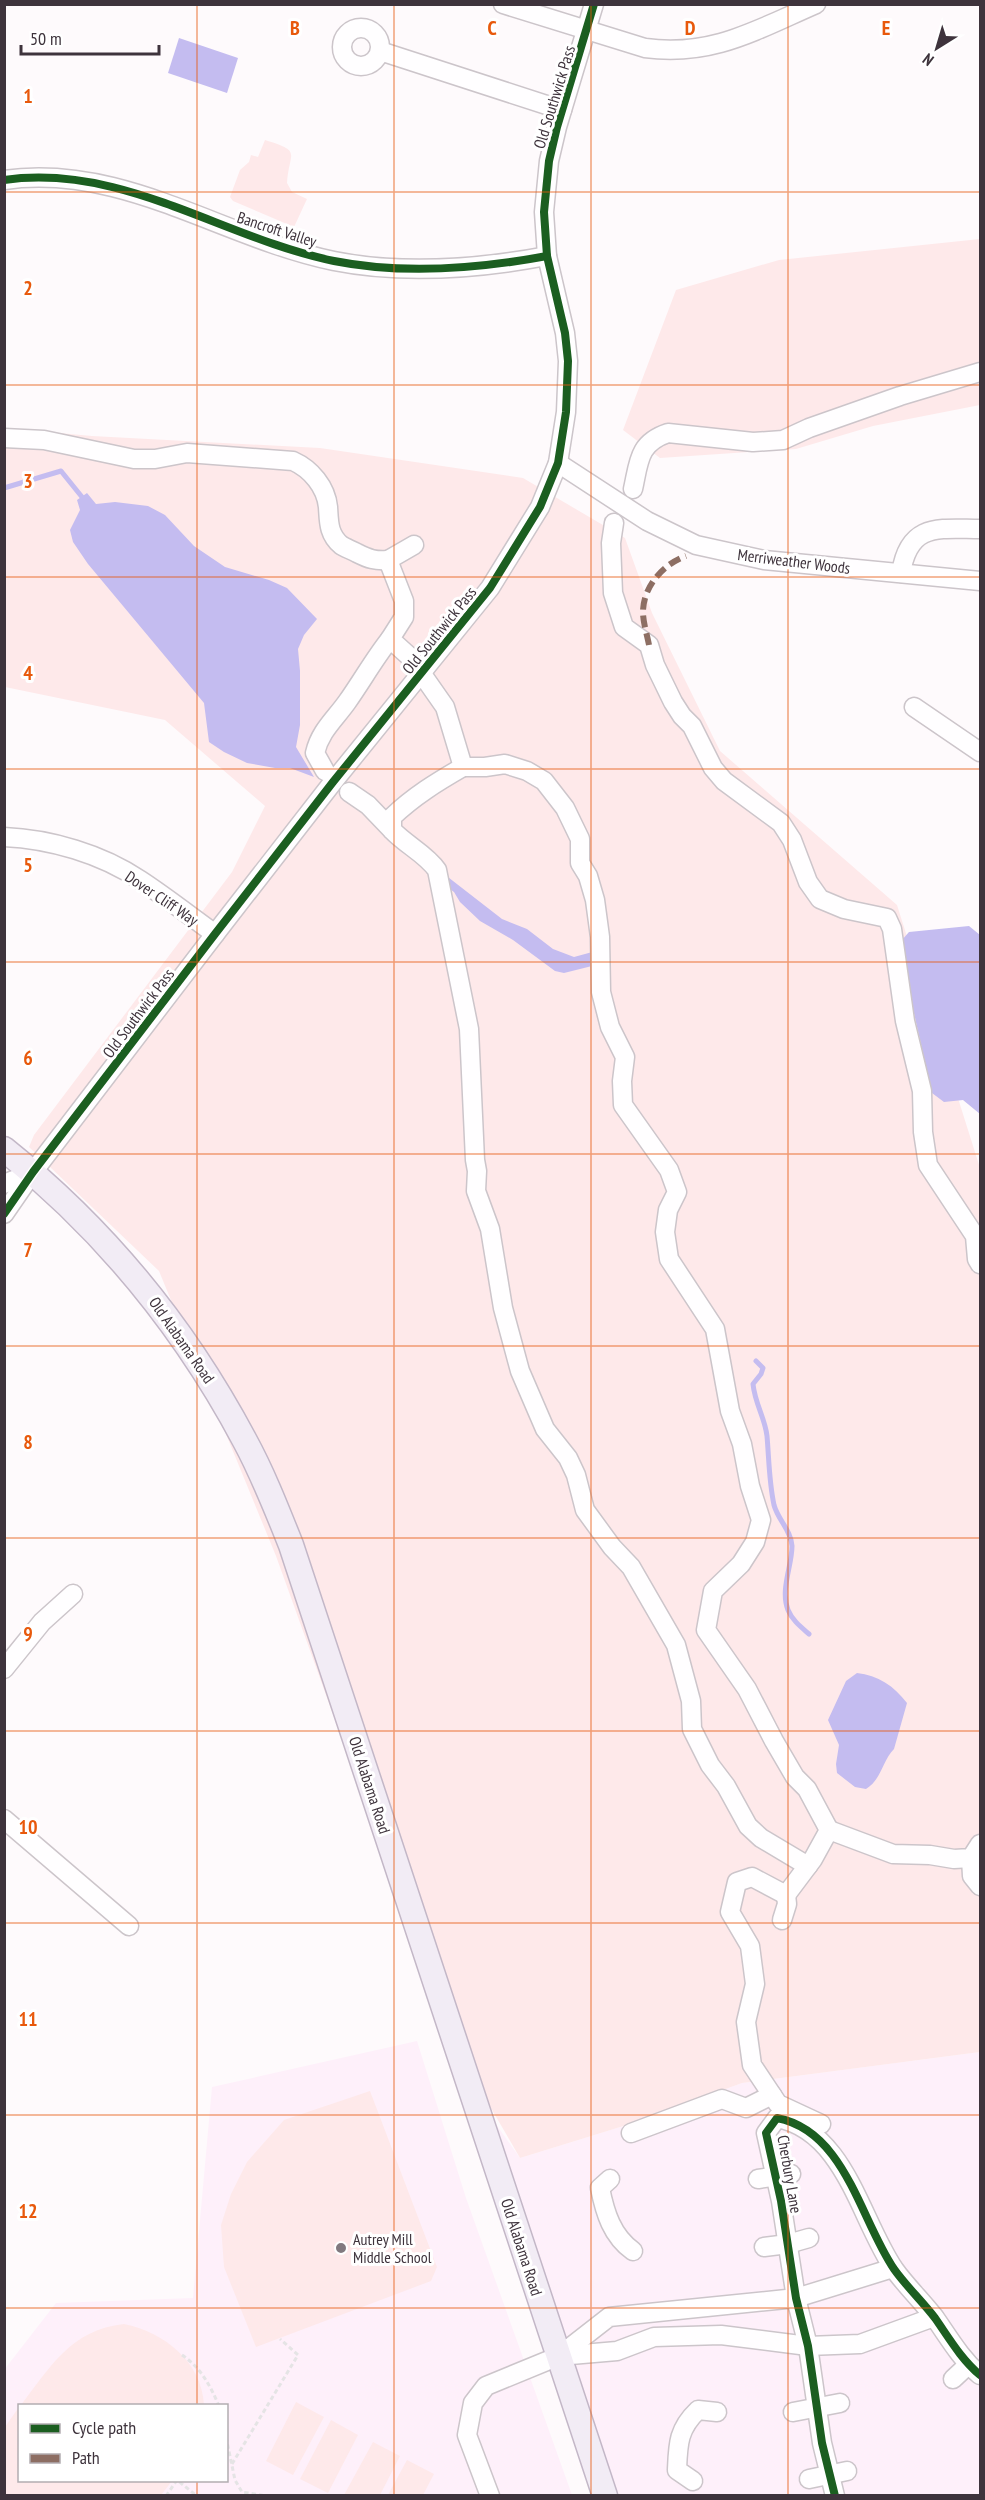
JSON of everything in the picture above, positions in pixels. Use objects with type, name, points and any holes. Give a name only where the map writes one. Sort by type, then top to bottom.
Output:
[{"type":"main road","name":"Old Alabama Road","points":[[4,1149],[33,1172],[95,1231],[152,1296],[203,1368],[246,1442],[270,1493],[291,1545],[605,2496]]},
{"type":"street","points":[[503,4],[645,48],[686,51],[730,42],[816,4]]},
{"type":"street","name":"Old Southwick Pass","points":[[4,1214],[33,1172],[215,934],[490,588],[540,507],[558,463],[566,412],[568,361],[565,333],[547,256],[544,212],[549,161],[594,4]]},
{"type":"street","points":[[380,51],[562,110]]},
{"type":"street","name":"Bancroft Valley","points":[[4,180],[82,179],[144,194],[237,231],[305,253],[334,261],[374,267],[461,268],[490,266],[547,256]]},
{"type":"street","points":[[633,489],[641,452],[662,435],[668,433],[753,442],[783,440],[809,428],[900,396],[981,372]]},
{"type":"street","points":[[4,438],[44,440],[134,459],[155,459],[187,453],[293,461],[307,467],[320,484],[326,496],[327,524],[342,546],[373,561],[388,561],[414,545]]},
{"type":"street","name":"Merriweather Woods","points":[[558,463],[648,521],[696,545],[764,560],[981,581]]},
{"type":"street","points":[[614,523],[611,543],[613,593],[624,627],[649,645],[655,664],[673,702],[692,726],[712,768],[724,781],[781,823],[792,840],[808,882],[820,899],[844,909],[887,918],[892,928],[905,1022],[922,1091],[923,1132],[928,1165],[975,1236],[977,1259],[981,1264]]},
{"type":"street","points":[[901,573],[903,559],[911,542],[921,533],[933,529],[981,529]]},
{"type":"street","points":[[325,771],[315,753],[317,743],[404,617],[404,600],[388,561]]},
{"type":"street","points":[[390,639],[410,657],[445,707],[463,767]]},
{"type":"street","points":[[914,707],[981,752]]},
{"type":"street","points":[[392,831],[392,817],[407,803],[434,783],[463,767],[505,764],[527,771],[544,781],[565,808],[580,839],[580,863],[588,876],[595,900],[600,938],[601,992],[610,1028],[625,1057],[622,1081],[623,1105],[669,1170],[677,1192],[668,1210],[665,1232],[669,1259],[715,1329],[730,1411],[742,1444],[750,1486],[761,1520],[755,1542],[741,1564],[712,1591],[706,1630],[747,1689],[774,1741],[795,1777],[807,1790],[829,1830],[893,1854],[930,1855],[954,1859],[976,1851],[972,1876],[981,1886]]},
{"type":"street","points":[[349,792],[368,805],[402,841],[430,860],[437,870],[469,1029],[477,1171],[476,1191],[490,1229],[503,1308],[520,1371],[544,1429],[568,1458],[576,1475],[585,1510],[612,1547],[631,1567],[676,1645],[691,1701],[692,1729],[710,1764],[726,1786],[748,1826],[761,1839],[808,1866]]},
{"type":"street","name":"Dover Cliff Way","points":[[4,837],[73,849],[107,862],[139,879],[215,934]]},
{"type":"street","points":[[4,1184],[33,1172]]},
{"type":"street","points":[[4,1669],[42,1622],[73,1594]]},
{"type":"street","points":[[4,1818],[129,1926]]},
{"type":"street","points":[[782,1920],[787,1904],[786,1895],[808,1866],[829,1830]]},
{"type":"street","points":[[786,1895],[752,1877],[737,1882],[730,1912],[750,1946],[755,1984],[746,2022],[753,2065],[778,2104],[821,2124]]},
{"type":"street","points":[[631,2133],[722,2099],[746,2108],[772,2095]]},
{"type":"street","name":"Cherbury Lane","points":[[835,2496],[838,2473],[817,2409],[808,2346],[796,2298],[766,2133],[777,2118],[795,2121],[826,2146],[825,2158],[846,2174],[857,2218],[893,2268],[974,2370]]},
{"type":"street","points":[[610,2179],[600,2188],[605,2213],[621,2242],[633,2251]]},
{"type":"street","points":[[764,2247],[809,2238]]},
{"type":"street","points":[[490,2496],[468,2435],[473,2403],[486,2386],[559,2356],[609,2318],[796,2298],[893,2268]]},
{"type":"street","points":[[719,2305],[721,2335]]},
{"type":"street","points":[[559,2356],[617,2352],[654,2337],[721,2335],[808,2346],[860,2344],[934,2317]]},
{"type":"street","points":[[953,2379],[974,2370]]},
{"type":"street","points":[[793,2412],[840,2403]]},
{"type":"street","points":[[693,2481],[677,2470],[678,2446],[685,2423],[698,2410],[717,2412]]},
{"type":"street","points":[[809,2479],[838,2473]]},
{"type":"path","points":[[231,2464],[298,2355],[280,2339]]},
{"type":"path","points":[[182,2355],[195,2364],[211,2387],[218,2404]]},
{"type":"path","points":[[228,2448],[231,2464],[242,2492]]},
{"type":"path","points":[[166,2496],[176,2482]]},
{"type":"path","points":[[178,2482],[197,2496]]},
{"type":"path","points":[[237,2496],[242,2492],[266,2496]]},
{"type":"shaded area","points":[[179,38],[238,58],[227,93],[168,73]]},
{"type":"shaded area","points":[[265,140],[289,150],[291,158],[287,183],[292,192],[307,199],[294,227],[233,201],[230,197],[240,170],[249,162],[251,155],[258,157]]},
{"type":"shaded area","points":[[980,239],[980,405],[873,426],[796,449],[660,458],[623,430],[676,290],[779,260]]},
{"type":"shaded area","points":[[4,428],[92,436],[320,448],[523,478],[625,538],[652,613],[720,751],[897,905],[980,1168],[980,2052],[742,2083],[630,2124],[520,2158],[448,2034],[276,1556],[159,1271],[29,1147],[34,1135],[232,872],[265,806],[165,720],[5,687]]},
{"type":"shaded area","points":[[87,493],[96,504],[115,502],[148,506],[165,515],[194,546],[225,567],[269,580],[287,588],[317,619],[304,635],[298,649],[300,725],[296,747],[314,777],[290,768],[247,763],[209,742],[204,703],[88,564],[73,542],[70,530],[80,510],[77,500]]},
{"type":"shaded area","points":[[444,874],[502,919],[527,929],[553,949],[574,957],[596,951],[596,965],[564,973],[555,971],[513,940],[480,921],[447,887]]},
{"type":"shaded area","points":[[969,926],[980,935],[980,1114],[963,1100],[944,1102],[932,1093],[911,1000],[902,940],[909,932]]},
{"type":"shaded area","points":[[857,1673],[885,1682],[907,1703],[894,1749],[879,1775],[866,1789],[855,1787],[837,1773],[839,1745],[828,1720],[846,1681]]},
{"type":"shaded area","name":"Autrey Mill Middle School","points":[[417,2041],[466,2198],[572,2495],[5,2495],[4,2370],[56,2303],[193,2298],[212,2087]]},
{"type":"shaded area","points":[[980,2052],[980,2495],[602,2495],[461,2075],[520,2158],[630,2124],[742,2083]]},
{"type":"shaded area","points":[[370,2091],[437,2267],[431,2281],[256,2347],[224,2267],[221,2225],[231,2194],[247,2162],[284,2120]]},
{"type":"shaded area","points":[[124,2324],[139,2328],[153,2334],[178,2351],[196,2375],[202,2390],[204,2404],[22,2404],[64,2352],[90,2334]]},
{"type":"shaded area","points":[[296,2402],[324,2417],[293,2475],[266,2461]]},
{"type":"shaded area","points":[[18,2408],[18,2482],[171,2482],[161,2495],[5,2495],[5,2427]]},
{"type":"shaded area","points":[[331,2420],[358,2435],[328,2493],[300,2479]]},
{"type":"shaded area","points":[[373,2442],[400,2456],[380,2495],[344,2495]]},
{"type":"shaded area","points":[[407,2460],[434,2474],[423,2495],[388,2495]]},
{"type":"waterway","points":[[4,488],[61,471],[82,497]]},
{"type":"waterway","points":[[756,1361],[763,1368],[753,1384],[766,1429],[774,1505],[792,1546],[785,1594],[786,1602],[792,1617],[809,1634]]},
{"type":"marked path","points":[[649,645],[643,616],[646,594],[662,571],[686,556]]},
{"type":"cycle path","points":[[4,1214],[33,1172],[333,782],[490,588],[540,507],[558,463],[566,412],[568,361],[565,333],[547,256],[544,212],[549,161],[594,4]]},
{"type":"cycle path","points":[[4,180],[48,178],[90,182],[131,192],[293,250],[360,265],[440,269],[547,256]]},
{"type":"cycle path","points":[[835,2496],[822,2443],[808,2346],[796,2298],[781,2201],[766,2133],[777,2118],[800,2126],[819,2140],[835,2158],[894,2269],[935,2318],[961,2355],[980,2375]]},
{"type":"place","name":"Autrey Mill Middle School","points":[[341,2248]]}]
